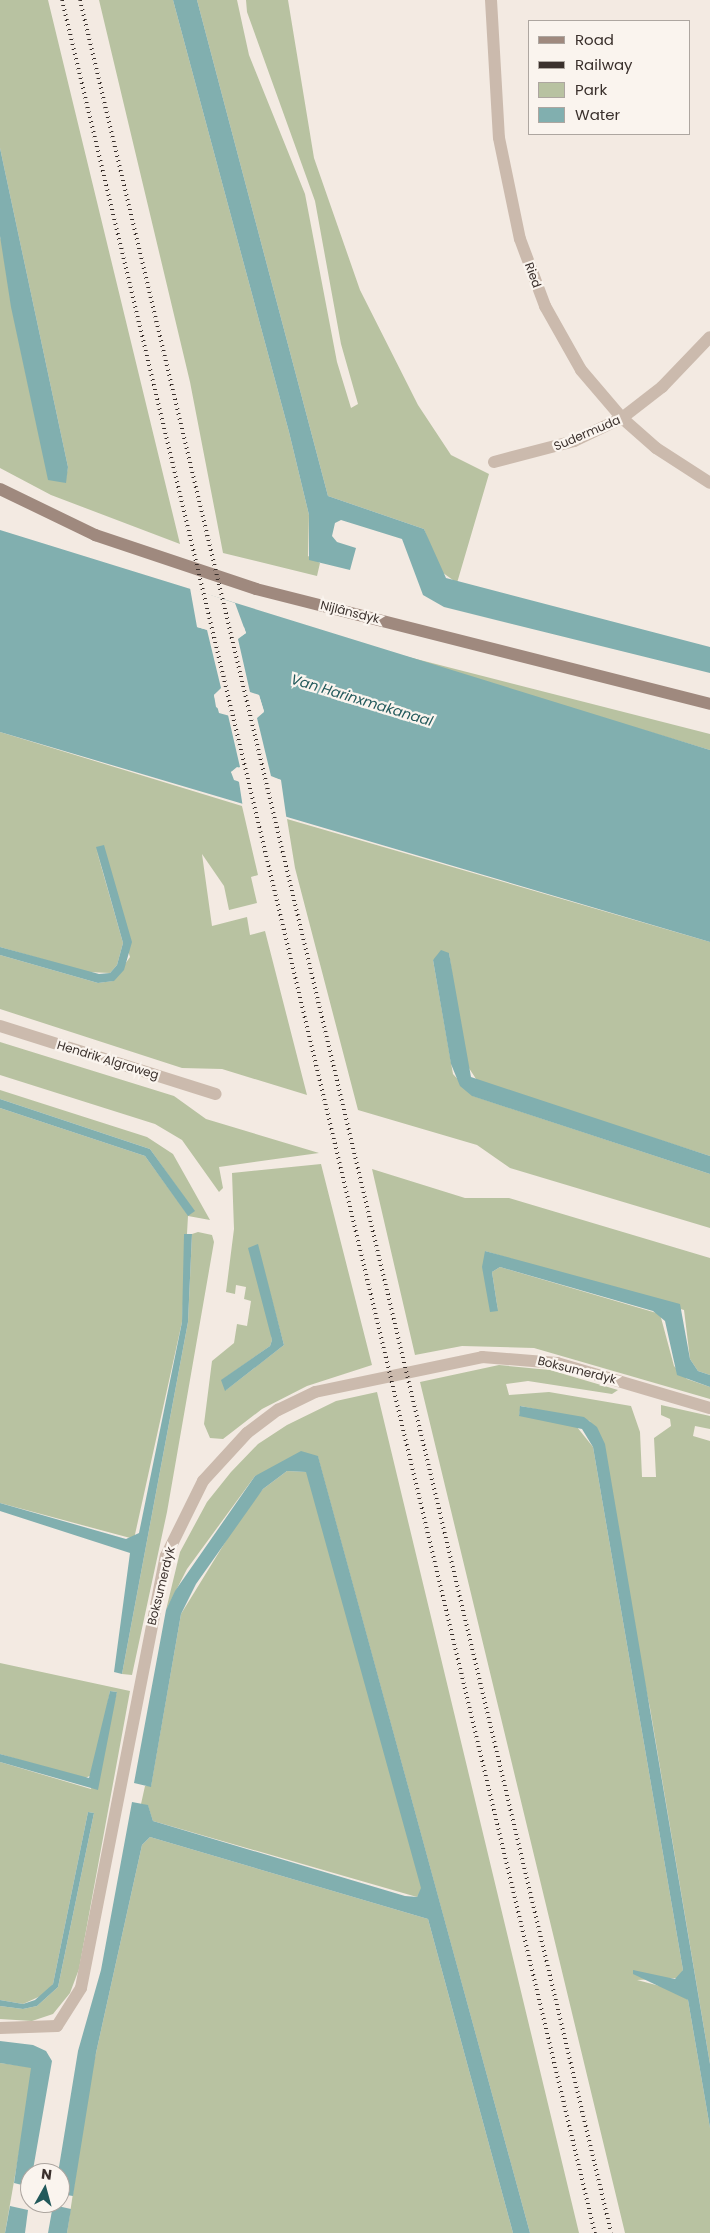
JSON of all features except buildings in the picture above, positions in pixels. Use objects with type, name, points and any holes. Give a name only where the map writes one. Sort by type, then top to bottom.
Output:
[{"type":"street","name":"Ried","points":[[491,0],[498,130],[520,239],[567,350],[622,418],[656,448],[710,483]]},
{"type":"street","name":"Sudermuda","points":[[494,462],[574,441],[622,418],[674,376],[710,338]]},
{"type":"street","name":"Nijlânsdyk","points":[[0,489],[96,535],[256,588],[710,704]]},
{"type":"street","name":"Hendrik Algraweg","points":[[0,1026],[216,1094]]},
{"type":"street","name":"Boksumerdyk","points":[[0,2028],[57,2026],[81,1988],[166,1556],[203,1481],[247,1434],[278,1410],[315,1392],[482,1357],[557,1363],[710,1408]]},
{"type":"green space","points":[[0,0],[48,0],[180,544],[51,495],[0,468],[0,236],[65,483],[68,467],[0,148]]},
{"type":"green space","points":[[99,0],[173,0],[289,432],[309,515],[308,556],[320,563],[317,576],[223,553],[190,382]]},
{"type":"green space","points":[[197,0],[237,0],[249,55],[305,194],[337,362],[351,408],[358,404],[341,344],[315,201],[247,12],[246,0],[288,0],[314,158],[360,290],[418,405],[451,455],[489,474],[457,583],[439,570],[424,529],[328,496]]},
{"type":"green space","points":[[385,651],[710,734],[710,750],[483,682]]},
{"type":"green space","points":[[0,732],[242,806],[258,875],[251,877],[257,903],[229,910],[224,886],[202,854],[212,926],[247,917],[250,935],[265,931],[307,1095],[222,1069],[182,1068],[0,1009],[0,955],[98,983],[113,981],[130,957],[96,848],[123,943],[117,965],[110,973],[87,972],[0,947]]},
{"type":"green space","points":[[287,819],[710,942],[710,1156],[478,1082],[465,1062],[449,953],[433,960],[453,1074],[473,1096],[710,1174],[710,1228],[510,1168],[477,1145],[358,1110],[295,868]]},
{"type":"green space","points":[[0,1042],[174,1096],[206,1119],[319,1153],[219,1167],[223,1188],[219,1192],[182,1140],[155,1124],[0,1075]]},
{"type":"green space","points":[[0,1090],[147,1137],[173,1154],[210,1220],[188,1216],[182,1322],[134,1539],[0,1503],[0,1108],[145,1156],[188,1215],[194,1211],[150,1149],[0,1099]]},
{"type":"green space","points":[[321,1164],[372,1365],[307,1386],[262,1409],[223,1439],[210,1438],[204,1424],[212,1361],[234,1343],[237,1324],[247,1326],[251,1301],[244,1299],[246,1287],[236,1285],[235,1294],[226,1292],[234,1229],[232,1173]],"holes":[[[257,1245],[284,1345],[226,1390],[222,1380],[270,1346],[272,1340]]]},
{"type":"green space","points":[[372,1169],[465,1198],[509,1198],[710,1258],[710,1375],[698,1371],[690,1359],[684,1310],[485,1251],[498,1311],[492,1272],[500,1267],[660,1314],[674,1366],[687,1379],[710,1387],[710,1399],[534,1348],[462,1346],[415,1355]]},
{"type":"green space","points":[[198,1232],[212,1235],[214,1242],[167,1512],[132,1675],[122,1674],[188,1322],[192,1234]]},
{"type":"green space","points":[[499,1365],[550,1370],[618,1390],[612,1394],[528,1381],[506,1384],[509,1395],[549,1392],[631,1406],[640,1432],[642,1477],[656,1477],[654,1438],[671,1426],[670,1419],[661,1415],[661,1405],[710,1416],[710,1429],[695,1426],[693,1436],[710,1441],[710,2064],[650,1708],[590,1421],[521,1406],[519,1415],[577,1427],[593,1447],[683,1970],[679,1978],[637,1980],[675,1990],[688,2000],[710,2128],[710,2233],[625,2233],[420,1382]]},
{"type":"green space","points":[[377,1392],[579,2233],[530,2233],[318,1457],[255,1476],[187,1569],[166,1610],[180,1552],[207,1502],[231,1472],[258,1444],[287,1425],[336,1401]]},
{"type":"green space","points":[[287,1471],[307,1472],[422,1888],[417,1897],[153,1821],[148,1806],[141,1804],[145,1786],[151,1786],[181,1614],[245,1510],[263,1489]]},
{"type":"green space","points":[[0,1663],[130,1691],[79,1969],[70,1993],[53,2014],[32,2021],[0,2019],[0,2006],[23,2009],[37,2006],[58,1987],[94,1813],[88,1812],[53,1984],[45,1994],[23,2004],[0,2000],[0,1762],[91,1789],[117,1692],[110,1691],[94,1774],[83,1779],[0,1754]]},
{"type":"green space","points":[[150,1837],[428,1919],[513,2233],[67,2233],[90,2080],[142,1845]]},
{"type":"green space","points":[[0,2063],[31,2067],[32,2078],[5,2233],[0,2233]]},
{"type":"water","points":[[173,0],[197,0],[328,496],[424,529],[446,578],[710,647],[710,673],[444,607],[423,595],[402,539],[341,520],[335,523],[332,536],[337,542],[356,548],[350,570],[309,560],[309,515],[289,432]]},
{"type":"water","points":[[0,148],[68,467],[66,483],[48,480],[11,307],[0,236]]},
{"type":"water","name":"Van Harinxmakanaal","points":[[0,530],[710,750],[710,942],[0,732]],"holes":[[[197,617],[244,627],[246,633],[238,638],[197,627]],[[221,689],[259,695],[264,711],[252,722],[219,713],[214,695]],[[237,767],[281,780],[280,790],[277,794],[234,780],[231,772]]]},
{"type":"water","points":[[104,845],[132,942],[124,970],[114,981],[98,983],[0,955],[0,947],[99,974],[110,973],[117,965],[123,943],[96,847]]},
{"type":"water","points":[[441,950],[449,953],[471,1077],[710,1156],[710,1174],[472,1096],[460,1086],[451,1064],[433,960]]},
{"type":"water","points":[[0,1099],[150,1149],[195,1211],[188,1216],[145,1156],[0,1108]]},
{"type":"water","points":[[184,1234],[192,1234],[188,1322],[122,1674],[114,1672],[130,1553],[0,1511],[0,1503],[126,1539],[139,1533],[182,1322]]},
{"type":"water","points":[[258,1244],[284,1345],[225,1391],[221,1380],[270,1346],[272,1340],[248,1248]]},
{"type":"water","points":[[485,1251],[680,1304],[690,1359],[698,1371],[710,1375],[710,1387],[677,1375],[665,1321],[653,1311],[500,1267],[492,1272],[498,1311],[490,1312],[482,1267]]},
{"type":"water","points":[[520,1406],[584,1417],[597,1427],[605,1444],[710,2064],[710,2128],[688,2000],[633,1974],[633,1970],[675,1979],[683,1970],[593,1447],[582,1429],[519,1416]]},
{"type":"water","points":[[301,1451],[318,1456],[530,2233],[513,2233],[428,1919],[150,1837],[142,1845],[96,2053],[73,2196],[70,2196],[70,2163],[60,2163],[78,2051],[101,1970],[132,1802],[148,1805],[153,1821],[405,1896],[417,1897],[421,1888],[306,1472],[287,1471],[263,1489],[196,1584],[181,1614],[151,1787],[134,1783],[166,1610],[175,1591],[255,1476]]},
{"type":"water","points":[[110,1691],[117,1692],[98,1790],[0,1762],[0,1754],[89,1778]]},
{"type":"water","points":[[88,1812],[94,1813],[58,1987],[37,2006],[23,2009],[0,2006],[0,2000],[23,2004],[35,2000],[53,1984]]},
{"type":"water","points":[[0,2041],[33,2045],[46,2051],[52,2061],[34,2163],[20,2163],[20,2184],[14,2183],[31,2068],[0,2063]]},
{"type":"water","points":[[10,2206],[20,2208],[20,2213],[28,2213],[25,2233],[5,2233]]},
{"type":"water","points":[[71,2209],[67,2233],[48,2233],[52,2213],[70,2213]]},
{"type":"pier","points":[[190,588],[235,603],[246,633],[238,639],[250,692],[259,695],[264,712],[257,718],[271,776],[281,780],[287,822],[243,808],[239,782],[231,772],[240,767],[228,715],[216,707],[214,695],[221,688],[207,630],[197,627]],"holes":[[[198,619],[240,628],[243,633],[238,636],[199,625]],[[222,691],[257,697],[261,711],[251,719],[222,711],[216,696]],[[237,770],[279,782],[280,787],[276,791],[236,778]]]},
{"type":"railway","points":[[62,0],[595,2233]]},
{"type":"railway","points":[[80,0],[611,2233]]}]
